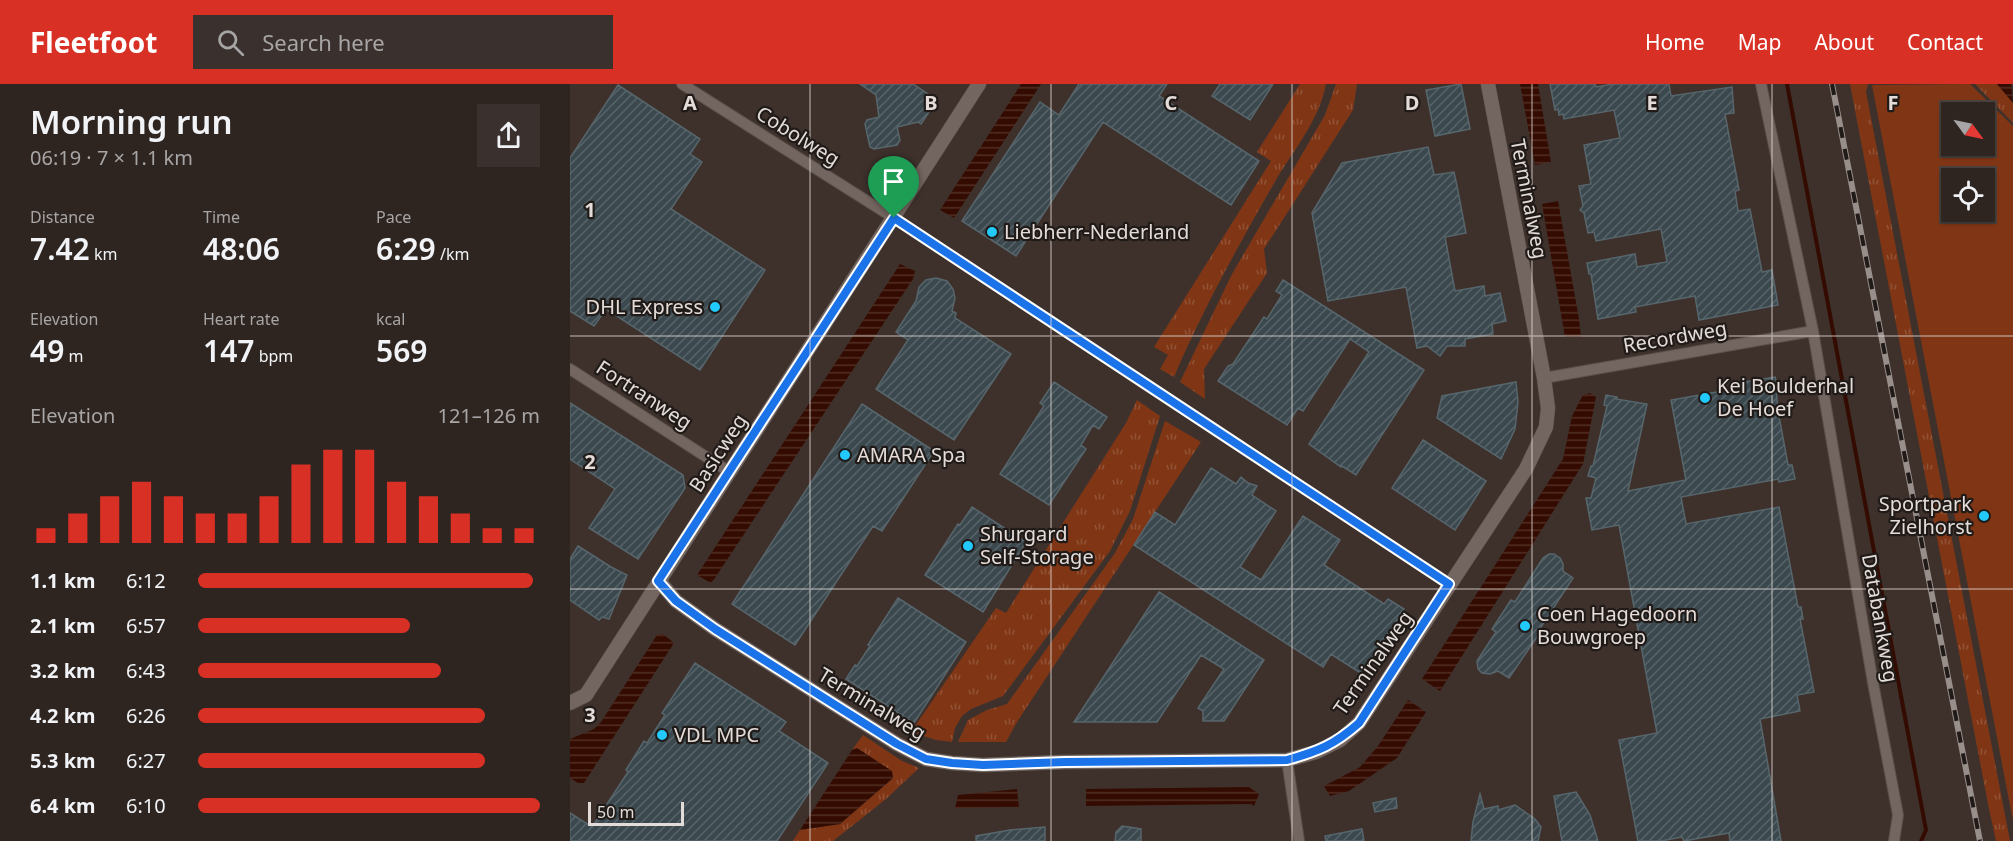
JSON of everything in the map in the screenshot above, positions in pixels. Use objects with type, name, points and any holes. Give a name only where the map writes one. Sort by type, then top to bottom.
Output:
[{"type":"street","name":"Cobolweg","points":[[682,84],[894,218],[1449,584]]},
{"type":"street","name":"Basicweg","points":[[570,704],[586,695],[979,84]]},
{"type":"street","name":"Terminalweg","points":[[658,581],[676,601],[715,629],[897,744],[926,759],[983,765],[1287,760],[1324,748],[1340,740],[1359,723],[1526,469],[1546,427],[1548,408],[1544,378],[1488,84]]},
{"type":"street","name":"Databankweg","points":[[1761,84],[1813,331],[1898,815],[1894,841]]},
{"type":"street","name":"Recordweg","points":[[1544,378],[1813,331]]},
{"type":"street","name":"Fortranweg","points":[[570,369],[728,471]]},
{"type":"street","points":[[1287,760],[1299,841]]},
{"type":"green space","points":[[1300,84],[1326,84],[1317,111],[1233,256],[1174,377],[1160,369],[1168,355],[1154,347],[1271,161],[1257,152]]},
{"type":"green space","points":[[1336,84],[1357,84],[1353,110],[1264,249],[1267,273],[1204,369],[1205,399],[1180,382],[1232,274],[1325,115]]},
{"type":"green space","points":[[1850,84],[1868,84],[1866,92],[2010,841],[1996,841],[1989,809]]},
{"type":"green space","name":"Sportpark Zielhorst","points":[[1970,84],[1988,102],[1941,102],[1941,156],[1995,156],[1995,108],[2013,126],[2013,821],[1872,85]]},
{"type":"green space","points":[[1975,84],[1997,84],[2013,103],[2013,123],[1995,102]]},
{"type":"green space","points":[[1137,400],[1160,416],[1130,511],[1110,551],[1003,696],[971,709],[962,716],[955,728],[952,742],[936,740],[911,732],[996,608],[1006,613],[1126,423]]},
{"type":"green space","points":[[1165,421],[1201,442],[1006,742],[958,742],[968,720],[987,710],[1007,704],[1115,553],[1133,519]]},
{"type":"green space","points":[[863,735],[902,761],[919,768],[886,799],[833,841],[793,841],[800,830],[840,824],[893,778],[891,771],[857,748],[852,750]]},
{"type":"shaded area","points":[[1021,84],[1041,84],[954,218],[940,210]]},
{"type":"shaded area","points":[[1520,84],[1538,84],[1551,162],[1535,165]]},
{"type":"shaded area","points":[[1997,84],[2011,84],[2013,103]]},
{"type":"shaded area","points":[[1558,201],[1581,337],[1565,337],[1542,204]]},
{"type":"shaded area","points":[[900,264],[915,271],[913,279],[715,578],[711,583],[697,575]]},
{"type":"shaded area","points":[[1590,393],[1596,397],[1583,464],[1440,691],[1422,679],[1563,459],[1572,416],[1583,395]]},
{"type":"shaded area","points":[[663,634],[674,643],[584,783],[578,783],[570,778],[570,739],[594,729],[601,722],[657,635]]},
{"type":"shaded area","points":[[1408,700],[1426,712],[1397,758],[1349,791],[1330,796],[1324,786],[1360,767],[1378,746]]},
{"type":"shaded area","points":[[857,748],[892,771],[893,778],[840,824],[800,830],[852,750]]},
{"type":"shaded area","points":[[1249,787],[1259,794],[1254,806],[1251,804],[1086,806],[1086,789]]},
{"type":"shaded area","points":[[1017,789],[1019,807],[955,808],[958,795]]},
{"type":"building","points":[[860,84],[913,84],[937,100],[921,124],[918,122],[897,127],[900,140],[897,145],[874,149],[870,147],[865,124],[867,120],[879,117],[876,95]]},
{"type":"building","points":[[1079,84],[1167,84],[1159,96],[1259,161],[1231,205],[1103,122],[1016,256],[962,221],[1040,102],[1059,115]]},
{"type":"building","points":[[1220,84],[1273,84],[1250,120],[1212,96]]},
{"type":"building","points":[[1461,84],[1470,129],[1435,136],[1426,90]]},
{"type":"building","points":[[1550,84],[1595,84],[1596,87],[1613,84],[1669,84],[1671,96],[1732,87],[1734,113],[1725,114],[1739,190],[1735,191],[1738,211],[1750,209],[1762,272],[1772,270],[1778,305],[1699,320],[1695,296],[1635,307],[1636,312],[1598,319],[1591,274],[1589,274],[1587,263],[1635,254],[1637,267],[1667,262],[1661,229],[1596,241],[1594,232],[1588,233],[1584,213],[1580,210],[1583,206],[1579,186],[1591,184],[1584,145],[1620,138],[1614,110],[1564,119],[1563,114],[1559,115],[1558,109],[1555,110]]},
{"type":"building","points":[[618,85],[700,139],[690,154],[702,162],[671,209],[765,270],[700,370],[606,309],[594,326],[570,311],[570,158]]},
{"type":"building","points":[[1428,147],[1434,175],[1454,172],[1466,233],[1445,237],[1455,291],[1484,286],[1485,296],[1500,293],[1506,321],[1492,324],[1493,334],[1465,339],[1465,346],[1447,346],[1440,356],[1427,346],[1417,348],[1406,287],[1328,301],[1312,213],[1342,163]]},
{"type":"building","points":[[936,278],[947,281],[953,289],[955,298],[952,311],[956,313],[955,318],[1011,354],[954,440],[876,389],[908,340],[896,332],[916,301],[919,287],[926,280]]},
{"type":"building","points":[[1283,280],[1424,370],[1356,475],[1309,444],[1369,352],[1350,339],[1303,411],[1298,408],[1287,425],[1218,381],[1228,366],[1233,364],[1264,317],[1267,319],[1282,295],[1276,291]]},
{"type":"building","points":[[1775,377],[1778,387],[1776,388],[1778,411],[1788,465],[1792,465],[1795,479],[1779,482],[1778,479],[1681,497],[1686,524],[1779,507],[1798,607],[1801,607],[1803,619],[1800,619],[1814,692],[1797,695],[1800,711],[1760,719],[1781,841],[1730,841],[1729,833],[1684,841],[1682,837],[1661,841],[1638,841],[1619,740],[1657,733],[1619,525],[1592,530],[1586,498],[1591,498],[1596,478],[1588,476],[1593,466],[1607,406],[1604,405],[1606,395],[1647,404],[1628,491],[1686,480],[1671,400],[1745,387],[1745,382]]},
{"type":"building","points":[[1054,382],[1107,417],[1099,429],[1093,425],[1081,445],[1086,449],[1049,505],[1000,474],[1044,406],[1040,403]]},
{"type":"building","points":[[1516,382],[1518,402],[1515,429],[1501,459],[1437,418],[1442,396]]},
{"type":"building","points":[[570,403],[683,475],[685,488],[638,559],[589,528],[615,489],[570,459]]},
{"type":"building","points":[[862,404],[934,451],[882,531],[873,526],[795,645],[732,604]]},
{"type":"building","points":[[1423,440],[1486,481],[1455,530],[1392,488]]},
{"type":"building","points":[[1211,468],[1236,484],[1241,477],[1257,486],[1252,495],[1276,511],[1240,567],[1261,580],[1303,516],[1340,540],[1324,565],[1384,604],[1388,599],[1404,609],[1362,674],[1331,654],[1323,667],[1134,545],[1155,512],[1175,525]]},
{"type":"building","points":[[972,507],[1026,542],[983,612],[925,575],[958,524],[960,525]]},
{"type":"building","points":[[578,546],[627,575],[609,619],[602,617],[599,620],[570,600],[570,559]]},
{"type":"building","points":[[1549,554],[1560,558],[1563,571],[1573,578],[1509,678],[1498,671],[1490,674],[1482,673],[1478,669],[1477,661],[1496,632],[1492,629],[1511,600],[1515,602],[1543,558]]},
{"type":"building","points":[[1159,592],[1264,660],[1224,721],[1203,721],[1203,711],[1198,708],[1224,669],[1201,655],[1157,722],[1074,722]]},
{"type":"building","points":[[898,598],[966,642],[914,723],[846,679],[870,646],[868,645]]},
{"type":"building","points":[[695,663],[786,722],[779,731],[828,763],[777,841],[570,841],[570,813],[592,827],[628,772],[626,770],[644,741],[647,743],[665,715],[662,713]]},
{"type":"building","points":[[1576,792],[1590,815],[1598,841],[1562,841],[1554,796]]},
{"type":"building","points":[[1480,794],[1484,809],[1498,806],[1498,810],[1515,805],[1535,819],[1541,827],[1538,841],[1471,841]]},
{"type":"building","points":[[1396,798],[1397,808],[1375,812],[1373,803]]},
{"type":"building","points":[[1122,826],[1141,829],[1141,841],[1115,841],[1116,832]]},
{"type":"building","points":[[1045,827],[1045,841],[976,841],[976,836]]},
{"type":"building","points":[[1362,829],[1364,841],[1326,841],[1325,836]]},
{"type":"waterway","points":[[1787,84],[1926,830],[1921,841]]},
{"type":"railway","points":[[1832,84],[1980,841]]},
{"type":"place","name":"Liebherr-Nederland","points":[[992,232]]},
{"type":"place","name":"DHL Express","points":[[715,307]]},
{"type":"place","name":"Kei Boulderhal De Hoef","points":[[1705,398]]},
{"type":"place","name":"AMARA Spa","points":[[845,455]]},
{"type":"place","name":"Sportpark Zielhorst","points":[[1984,516]]},
{"type":"place","name":"Shurgard Self-Storage","points":[[968,546]]},
{"type":"place","name":"Coen Hagedoorn Bouwgroep","points":[[1525,626]]},
{"type":"place","name":"VDL MPC","points":[[662,735]]},
{"type":"route","points":[[894,218],[1449,584],[1359,723],[1340,740],[1316,752],[1287,760],[983,765],[926,759],[897,744],[715,629],[676,601],[658,581],[894,218]]}]
